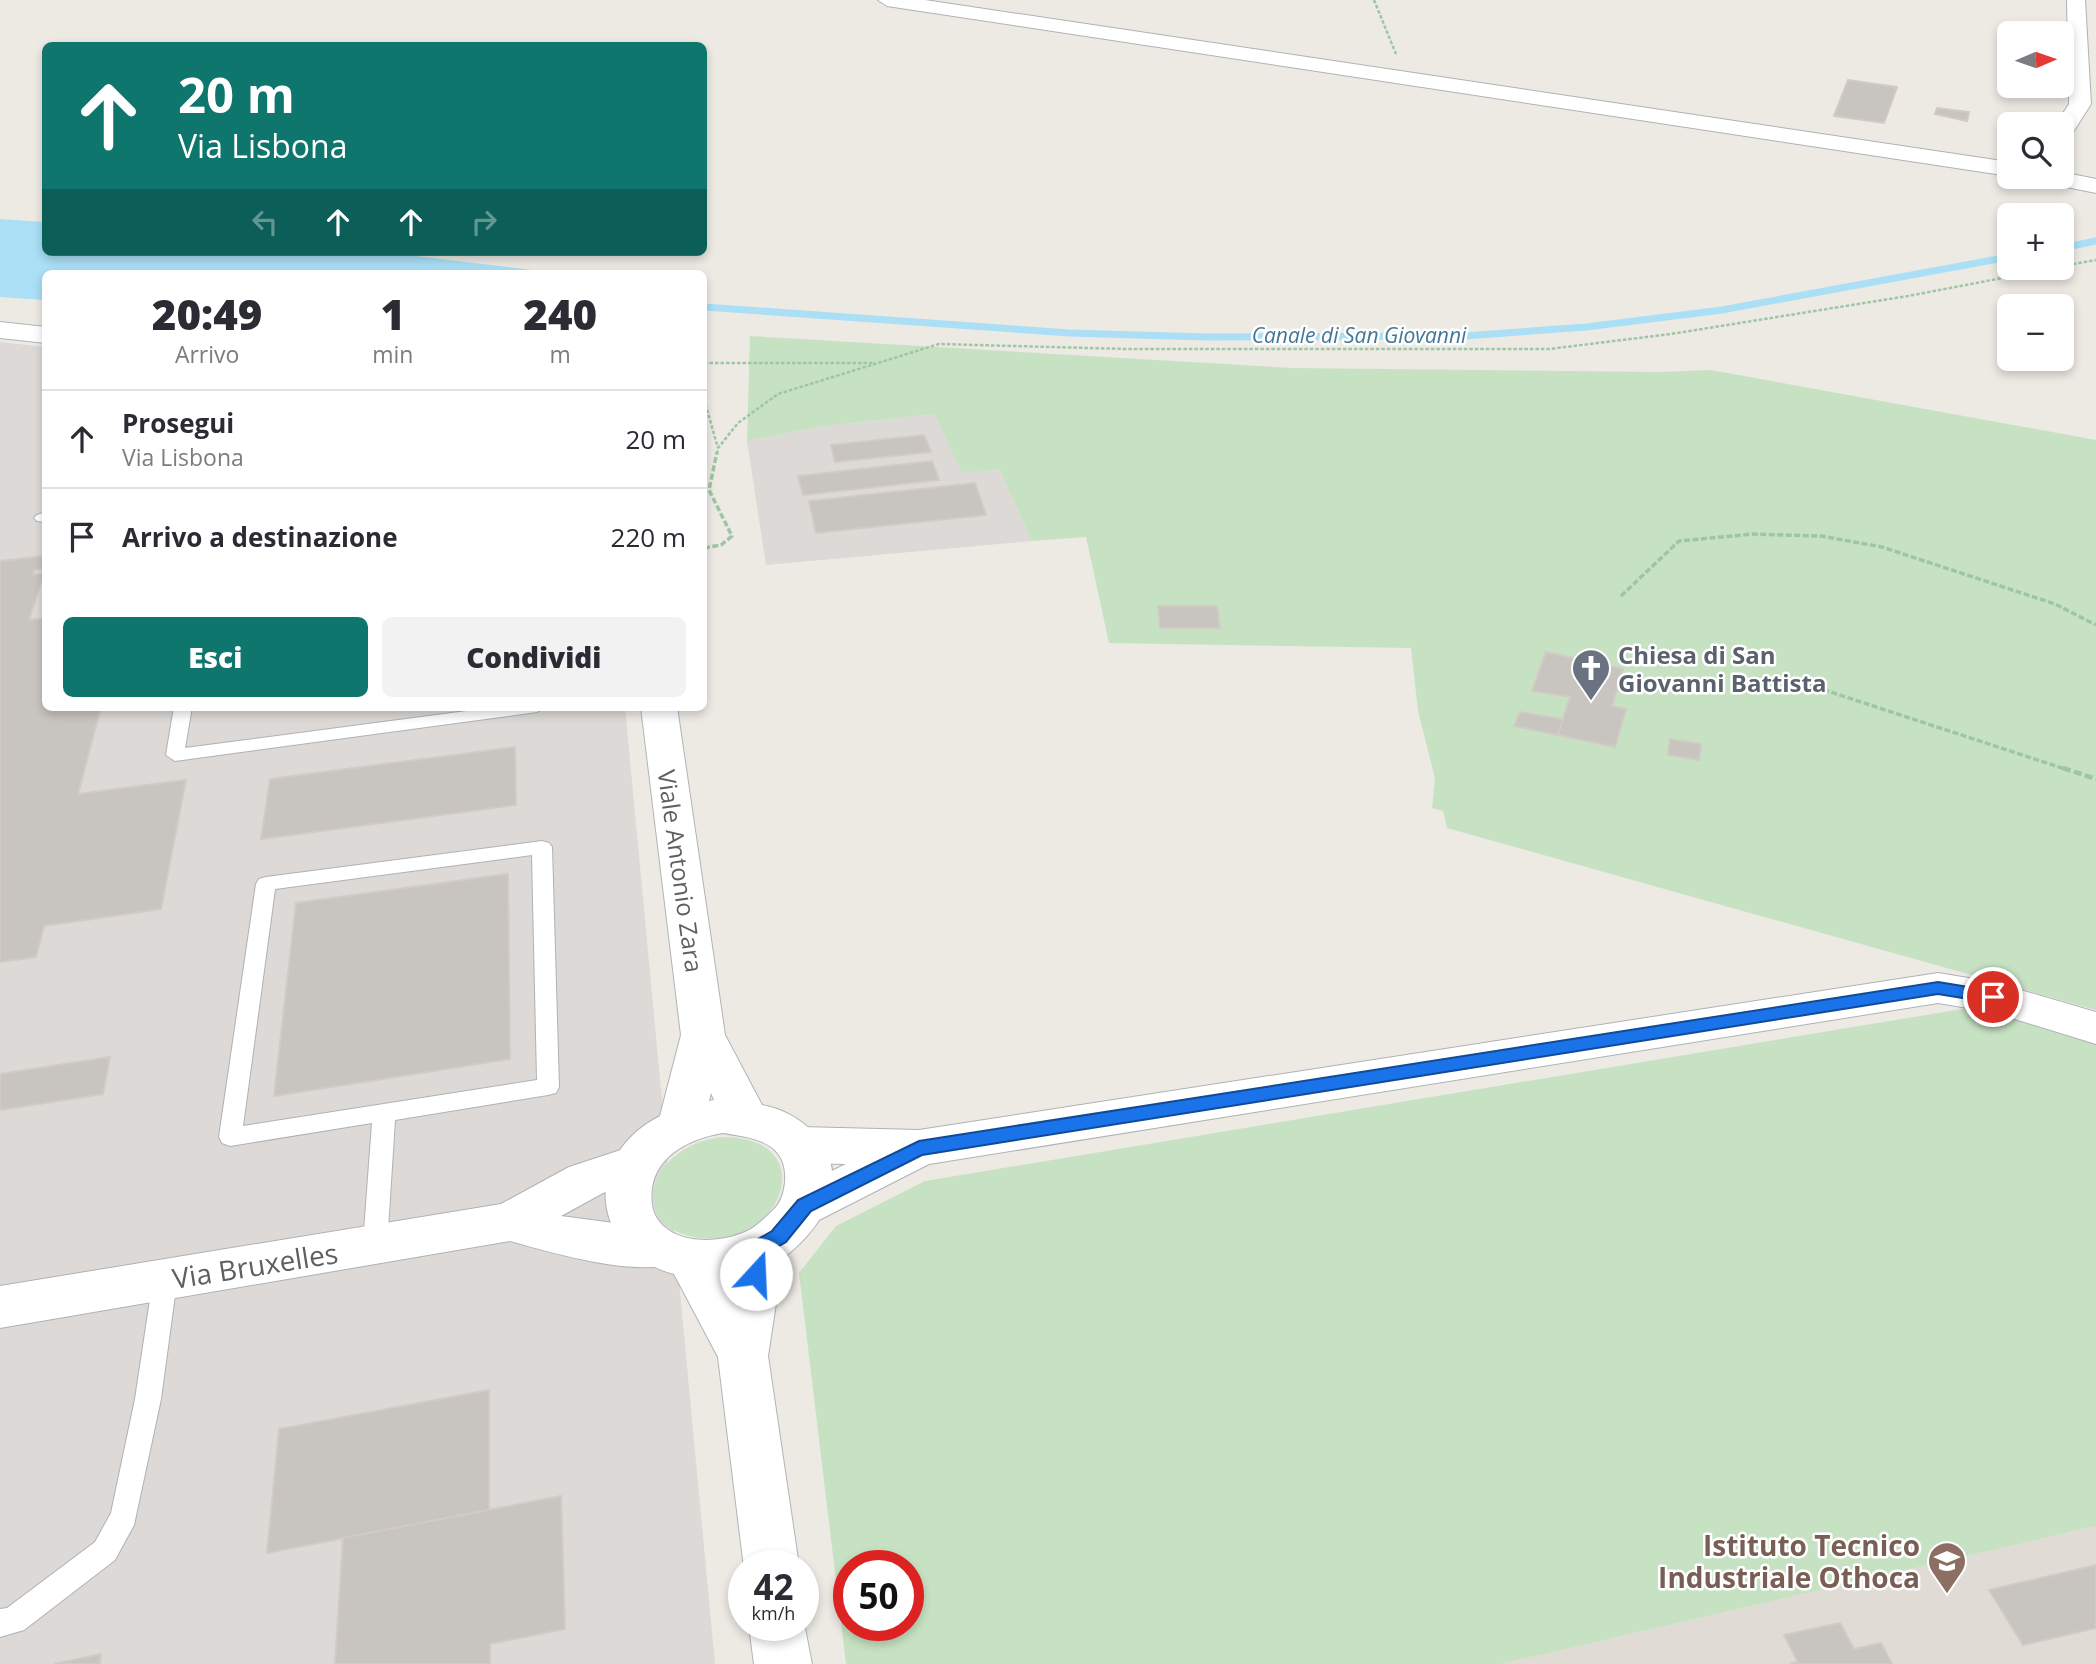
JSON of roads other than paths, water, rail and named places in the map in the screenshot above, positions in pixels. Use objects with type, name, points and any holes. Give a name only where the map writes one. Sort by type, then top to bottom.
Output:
[{"type":"street","points":[[887,0],[1997,167]]},
{"type":"street","points":[[2074,113],[2080,104],[2076,0]]},
{"type":"street","points":[[2074,182],[2096,186]]},
{"type":"street","points":[[0,330],[42,335]]},
{"type":"street","name":"Viale Antonio Zara","points":[[660,711],[703,1035],[745,1116]]},
{"type":"street","points":[[800,1145],[919,1148],[1938,988],[1993,997],[2096,1028]]},
{"type":"street","name":"Viale Antonio Zara","points":[[680,1126],[703,1035]]},
{"type":"street","points":[[745,1116],[766,1121],[785,1131],[800,1145],[809,1164],[811,1184],[804,1206],[779,1236],[738,1256],[715,1260],[675,1254],[639,1232],[628,1210],[627,1186],[636,1163],[654,1142],[680,1126],[701,1119],[745,1116]]},
{"type":"street","points":[[804,1206],[919,1148]]},
{"type":"street","name":"Via Bruxelles","points":[[0,1307],[510,1222],[586,1180],[636,1163]]},
{"type":"street","name":"Via Bruxelles","points":[[510,1222],[565,1237],[675,1254]]},
{"type":"street","points":[[760,1247],[743,1356],[769,1550]]},
{"type":"street","points":[[675,1254],[743,1356]]},
{"type":"street","points":[[780,1641],[783,1664]]},
{"type":"lane","points":[[182,711],[175,755],[507,711]]},
{"type":"lane","points":[[542,847],[548,1087],[384,1113],[230,1137],[265,884],[542,847]]},
{"type":"lane","points":[[375,1245],[384,1113]]},
{"type":"lane","points":[[0,1623],[14,1620],[105,1551],[124,1516],[148,1399],[164,1280]]},
{"type":"water","points":[[0,219],[42,222],[42,256],[415,256],[532,270],[42,270],[42,300],[0,297]]},
{"type":"waterway","name":"Canale di San Giovanni","points":[[2074,246],[2096,241]]},
{"type":"waterway","name":"Canale di San Giovanni","points":[[707,307],[1070,333],[1206,337],[1465,336],[1586,327],[1722,310],[1997,259]]},
{"type":"place","name":"Chiesa di San Giovanni Battista","points":[[1591,702]]},
{"type":"place","name":"Istituto Tecnico Industriale Othoca","points":[[1947,1595]]}]
